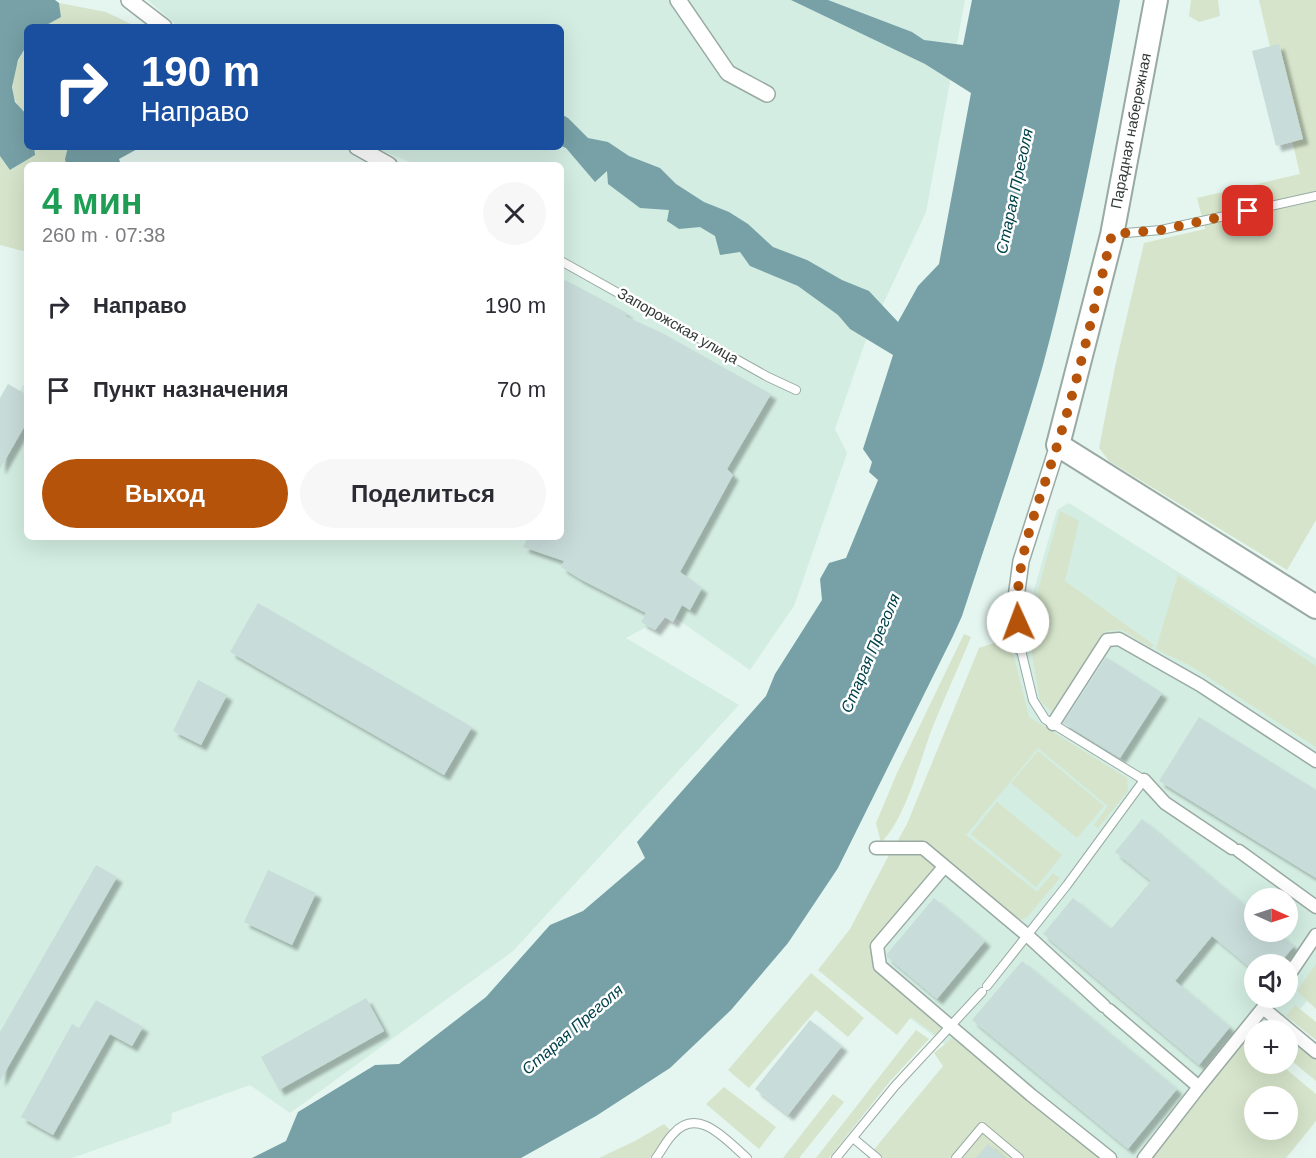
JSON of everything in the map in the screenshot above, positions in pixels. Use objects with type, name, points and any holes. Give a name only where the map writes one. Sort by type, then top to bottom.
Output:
[{"type":"main road","name":"Парадная набережная","points":[[1058,445],[1112,234],[1156,0]]},
{"type":"main road","points":[[1058,445],[1316,607]]},
{"type":"street","points":[[129,0],[160,24]]},
{"type":"street","points":[[678,0],[728,73],[767,94]]},
{"type":"street","points":[[362,150],[383,162]]},
{"type":"street","name":"Парадная набережная","points":[[1020,646],[1016,598],[1022,561],[1058,445]]},
{"type":"street","points":[[1053,724],[1107,640],[1119,639],[1200,685],[1316,761]]},
{"type":"street","points":[[1144,780],[1165,803],[1316,906]]},
{"type":"street","points":[[876,848],[923,848],[1028,936],[1199,1087]]},
{"type":"street","points":[[944,867],[877,946],[880,966],[1031,1095],[1110,1158]]},
{"type":"street","points":[[1298,962],[1316,935]]},
{"type":"street","points":[[1144,1158],[1263,1008]]},
{"type":"street","points":[[1272,1008],[1316,1052]]},
{"type":"lane","points":[[1112,234],[1161,230],[1316,196]]},
{"type":"lane","name":"Запорожская улица","points":[[564,263],[768,377],[796,390]]},
{"type":"lane","points":[[836,1158],[896,1086],[985,989],[1067,885],[1144,780],[1045,719],[1033,700],[1020,646]]},
{"type":"lane","points":[[656,1158],[673,1133],[684,1125],[694,1123],[704,1123],[715,1130],[747,1158]]},
{"type":"lane","points":[[956,1158],[982,1127],[1019,1158]]},
{"type":"lane","points":[[853,1138],[877,1158]]},
{"type":"shaded area","points":[[148,0],[965,0],[926,212],[864,345],[835,429],[847,453],[794,606],[750,670],[670,614],[626,638],[739,705],[513,951],[290,1113],[250,1085],[172,1113],[171,1123],[72,1158],[0,1158],[0,425],[23,385],[24,540],[564,540],[564,162],[410,162],[380,150],[564,150],[564,24],[175,24]]},
{"type":"shaded area","points":[[1191,0],[1218,0],[1220,16],[1199,22],[1189,16]]},
{"type":"shaded area","points":[[1259,0],[1316,0],[1316,520],[1287,570],[1109,461],[1099,448],[1144,243],[1205,229],[1197,198],[1300,174]]},
{"type":"shaded area","points":[[59,3],[106,12],[131,24],[48,24],[61,17]]},
{"type":"shaded area","points":[[24,51],[24,112],[15,99],[13,90],[18,63]]},
{"type":"shaded area","points":[[34,150],[67,150],[66,162],[24,162],[24,251],[0,245],[0,156],[11,170],[34,155]]},
{"type":"shaded area","points":[[1069,503],[1316,659],[1316,990],[1291,1020],[1244,1020],[1246,1074],[1176,1158],[1083,1158],[951,1049],[833,961],[870,912],[925,813],[1003,654],[1020,646],[1036,614],[1034,590],[1057,510]]},
{"type":"shaded area","points":[[1060,511],[1079,521],[1065,581],[1154,645],[1151,648],[1122,630],[1106,631],[1053,712],[1040,701],[1029,636],[1039,616],[1038,590]]},
{"type":"shaded area","points":[[1178,575],[1316,666],[1316,747],[1191,666],[1156,649]]},
{"type":"shaded area","points":[[964,634],[971,637],[933,726],[912,788],[898,818],[881,843],[876,823],[897,773]]},
{"type":"shaded area","points":[[1009,638],[1029,717],[1127,778],[1128,791],[1098,828],[1094,825],[1108,806],[1038,748],[966,835],[1037,892],[1053,873],[1060,878],[1027,917],[1018,921],[927,844],[897,842],[907,824],[979,648]]},
{"type":"shaded area","points":[[1038,751],[1104,806],[1077,838],[1011,783]]},
{"type":"shaded area","points":[[997,802],[1062,855],[1036,887],[971,834]]},
{"type":"shaded area","points":[[922,853],[933,863],[934,868],[873,945],[875,967],[945,1025],[937,1036],[911,1017],[897,1035],[818,970],[850,929],[889,855]]},
{"type":"shaded area","points":[[1316,964],[1316,1009],[1298,990]]},
{"type":"shaded area","points":[[811,973],[864,1018],[848,1037],[816,1010],[749,1088],[728,1070]]},
{"type":"shaded area","points":[[1298,1007],[1316,1022],[1316,1040],[1298,1026],[1298,1020],[1291,1020],[1286,1016],[1293,1008]]},
{"type":"shaded area","points":[[916,1030],[929,1039],[891,1080],[829,1158],[816,1158]]},
{"type":"shaded area","points":[[954,1035],[1103,1158],[867,1158],[943,1066],[934,1053]]},
{"type":"shaded area","points":[[1244,1042],[1244,1074],[1292,1074],[1316,1094],[1316,1121],[1286,1158],[1150,1158],[1194,1099]]},
{"type":"shaded area","points":[[1298,1044],[1316,1059],[1316,1081],[1298,1066]]},
{"type":"shaded area","points":[[724,1087],[776,1127],[759,1149],[706,1104]]},
{"type":"shaded area","points":[[833,1094],[844,1102],[799,1158],[783,1158]]},
{"type":"shaded area","points":[[664,1124],[670,1130],[650,1158],[599,1158],[635,1141]]},
{"type":"water","points":[[0,0],[55,0],[59,3],[61,17],[48,24],[24,24],[24,50],[18,60],[12,87],[15,102],[24,112],[24,150],[34,150],[35,155],[10,170],[0,156]]},
{"type":"water","name":"Старая Преголя","points":[[791,0],[828,0],[912,32],[924,40],[963,45],[972,0],[1120,0],[1104,92],[1066,274],[1043,365],[1014,459],[962,616],[838,868],[788,943],[731,1010],[670,1068],[596,1116],[521,1158],[252,1158],[286,1141],[298,1112],[375,1065],[399,1064],[486,997],[550,925],[583,911],[645,858],[637,842],[766,696],[775,674],[822,600],[820,579],[829,563],[846,558],[878,480],[869,472],[872,462],[863,449],[893,355],[850,329],[838,315],[798,286],[750,266],[740,252],[720,255],[715,236],[700,227],[679,229],[667,221],[669,210],[640,208],[608,184],[607,171],[595,182],[564,147],[564,116],[588,138],[608,142],[629,156],[660,168],[676,184],[704,202],[729,212],[748,224],[773,247],[807,260],[842,280],[869,291],[898,322],[918,286],[939,264],[971,93],[925,64]]},
{"type":"water","points":[[67,150],[136,150],[119,159],[120,162],[66,162]]},
{"type":"building","points":[[1279,44],[1303,139],[1276,146],[1252,51]]},
{"type":"building","points":[[565,280],[627,313],[625,316],[662,333],[771,394],[727,469],[733,475],[680,572],[702,588],[690,610],[682,605],[673,622],[665,617],[655,630],[641,622],[646,613],[561,567],[564,561],[523,547],[526,540],[564,540]]},
{"type":"building","points":[[8,384],[24,393],[24,427],[0,469],[0,398]]},
{"type":"building","points":[[258,603],[472,727],[444,775],[230,652]]},
{"type":"building","points":[[1106,657],[1162,693],[1120,758],[1063,723]]},
{"type":"building","points":[[198,680],[227,695],[201,745],[173,731]]},
{"type":"building","points":[[1199,717],[1316,790],[1316,878],[1159,781]]},
{"type":"building","points":[[1142,819],[1244,905],[1244,942],[1289,942],[1294,946],[1287,954],[1244,954],[1244,963],[1212,936],[1175,981],[1230,1027],[1199,1065],[1043,934],[1073,898],[1111,929],[1151,881],[1115,852]]},
{"type":"building","points":[[96,865],[117,877],[0,1081],[0,1032]]},
{"type":"building","points":[[268,870],[316,893],[292,945],[244,922]]},
{"type":"building","points":[[934,898],[985,941],[937,999],[887,957],[887,954]]},
{"type":"building","points":[[1022,961],[1177,1089],[1128,1149],[972,1020]]},
{"type":"building","points":[[366,998],[384,1031],[279,1090],[261,1057]]},
{"type":"building","points":[[96,1000],[143,1027],[132,1046],[110,1034],[53,1135],[21,1117],[72,1024],[79,1028]]},
{"type":"building","points":[[810,1020],[842,1046],[788,1115],[755,1089]]},
{"type":"building","points":[[988,1144],[1004,1158],[976,1158]]},
{"type":"route","points":[[1018,622],[1016,598],[1022,561],[1042,490],[1058,445],[1112,234],[1161,230],[1248,211]]}]
